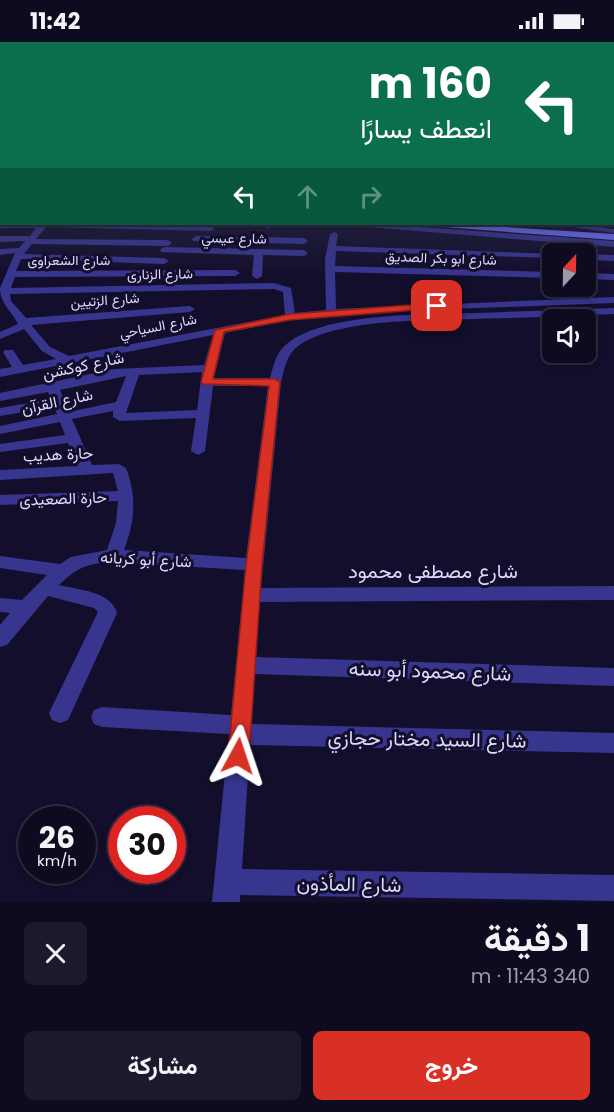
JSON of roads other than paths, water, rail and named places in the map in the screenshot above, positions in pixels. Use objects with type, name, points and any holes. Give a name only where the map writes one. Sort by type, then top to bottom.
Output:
[{"type":"street","points":[[43,225],[21,254],[3,293],[6,302],[46,349],[66,358]]},
{"type":"street","points":[[368,225],[614,244]]},
{"type":"street","points":[[445,225],[614,237]]},
{"type":"street","points":[[564,225],[614,231]]},
{"type":"street","points":[[0,226],[211,229]]},
{"type":"street","points":[[0,252],[161,260],[176,228]]},
{"type":"street","points":[[331,313],[330,269],[334,234]]},
{"type":"street","points":[[0,239],[21,254]]},
{"type":"street","points":[[167,244],[304,241]]},
{"type":"street","name":"شارع عيسي","points":[[21,254],[167,244],[259,252],[304,253]]},
{"type":"street","points":[[331,248],[542,255]]},
{"type":"street","points":[[257,276],[259,252]]},
{"type":"street","points":[[0,267],[21,254]]},
{"type":"street","name":"شارع الشعراوى","points":[[21,254],[235,273]]},
{"type":"street","points":[[596,257],[614,258]]},
{"type":"street","name":"شارع ابو بكر الصديق","points":[[330,269],[542,275]]},
{"type":"street","points":[[596,276],[614,277]]},
{"type":"street","name":"شارع الزنارى","points":[[3,293],[277,286],[288,290],[290,317]]},
{"type":"street","name":"شارع السياحي","points":[[0,373],[66,358],[290,317],[372,309],[560,308],[614,300]]},
{"type":"street","points":[[227,892],[254,565],[275,382],[282,355],[293,344],[314,333],[345,325],[560,308],[614,311]]},
{"type":"street","name":"شارع الزتيين","points":[[0,336],[23,323],[190,309]]},
{"type":"street","points":[[198,451],[208,368],[220,330]]},
{"type":"street","points":[[9,352],[19,369]]},
{"type":"street","name":"شارع كوكشن","points":[[0,397],[53,388],[114,373],[208,368]]},
{"type":"street","points":[[134,371],[118,415],[124,417],[203,414]]},
{"type":"street","points":[[207,382],[275,382]]},
{"type":"street","points":[[53,388],[87,471]]},
{"type":"street","points":[[0,412],[59,402]]},
{"type":"street","name":"شارع القرآن","points":[[0,430],[121,405]]},
{"type":"street","points":[[0,448],[73,438]]},
{"type":"street","name":"حارة هديب","points":[[0,475],[118,468],[127,496]]},
{"type":"street","points":[[113,556],[124,531],[128,507],[127,496]]},
{"type":"street","name":"حارة الصعيدى","points":[[0,500],[127,496]]},
{"type":"street","name":"شارع أبو كريانه","points":[[0,638],[63,571],[85,557],[113,556],[254,565]]},
{"type":"street","points":[[0,562],[63,571]]},
{"type":"street","points":[[46,589],[100,603],[108,609],[106,618],[60,713]]},
{"type":"street","name":"شارع مصطفى محمود","points":[[252,595],[614,592]]},
{"type":"street","points":[[0,605],[28,608]]},
{"type":"street","name":"شارع محمود أبو سنه","points":[[246,665],[614,676]]},
{"type":"street","name":"شارع السيد مختار حجازي","points":[[102,717],[241,730],[614,743]]},
{"type":"street","name":"شارع المأذون","points":[[227,892],[614,888]]}]
